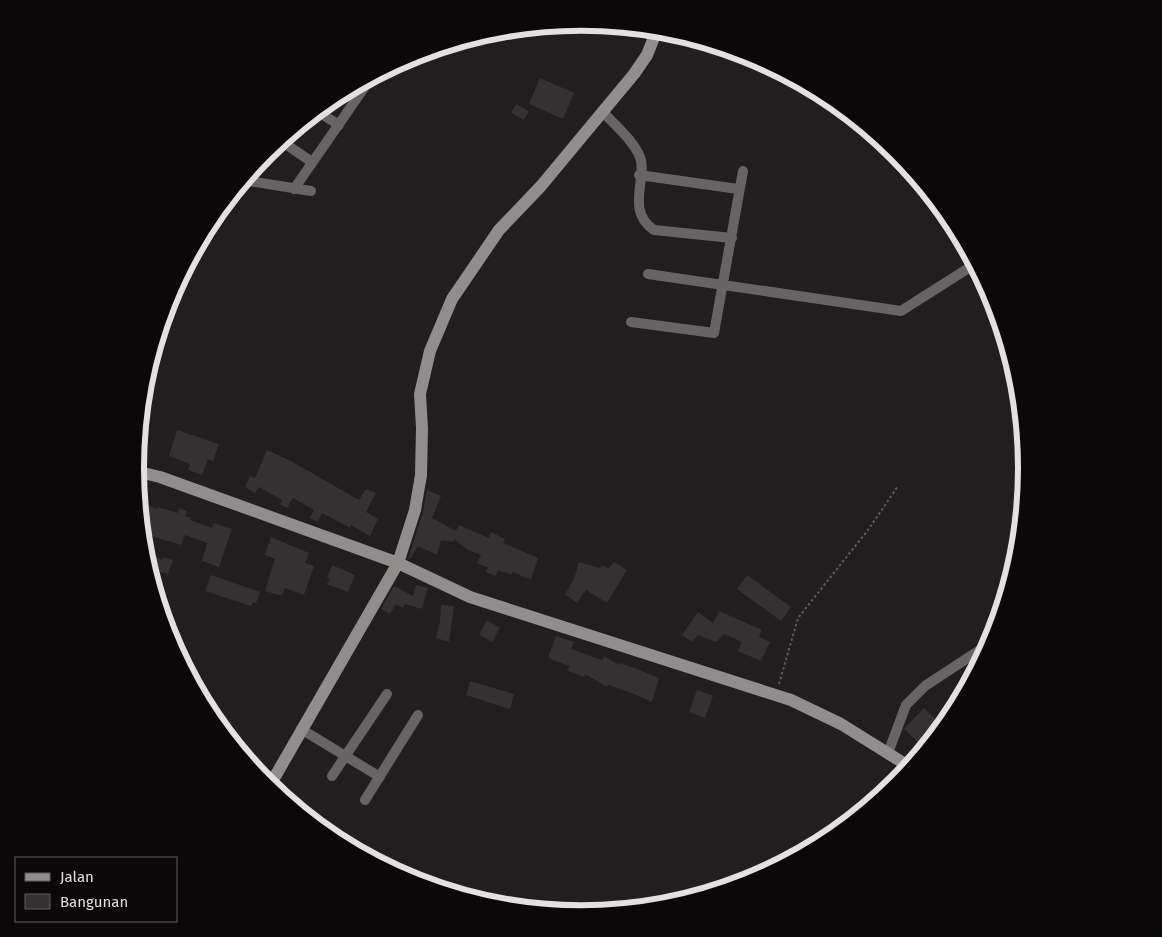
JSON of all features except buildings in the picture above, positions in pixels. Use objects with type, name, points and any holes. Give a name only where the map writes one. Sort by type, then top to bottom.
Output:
[{"type":"street","points":[[273,779],[398,563],[415,510],[421,475],[422,428],[420,394],[430,351],[452,299],[499,230],[541,186],[634,74],[647,55],[653,38]]},
{"type":"street","points":[[294,189],[363,89]]},
{"type":"street","points":[[602,111],[639,154],[641,160],[639,204],[647,226],[654,230],[732,238]]},
{"type":"street","points":[[324,115],[339,125]]},
{"type":"street","points":[[287,145],[312,162]]},
{"type":"street","points":[[631,322],[714,333],[732,238],[742,171]]},
{"type":"street","points":[[640,175],[738,189]]},
{"type":"street","points":[[251,181],[311,192]]},
{"type":"street","points":[[648,274],[901,311],[969,268]]},
{"type":"street","points":[[144,473],[398,563],[470,597],[776,696],[841,724],[904,763]]},
{"type":"street","points":[[888,753],[906,705],[925,686],[979,649]]},
{"type":"street","points":[[332,776],[387,694]]},
{"type":"street","points":[[365,800],[418,715]]},
{"type":"street","points":[[301,729],[380,777]]},
{"type":"path","points":[[776,696],[798,618],[868,530],[898,486]]}]
